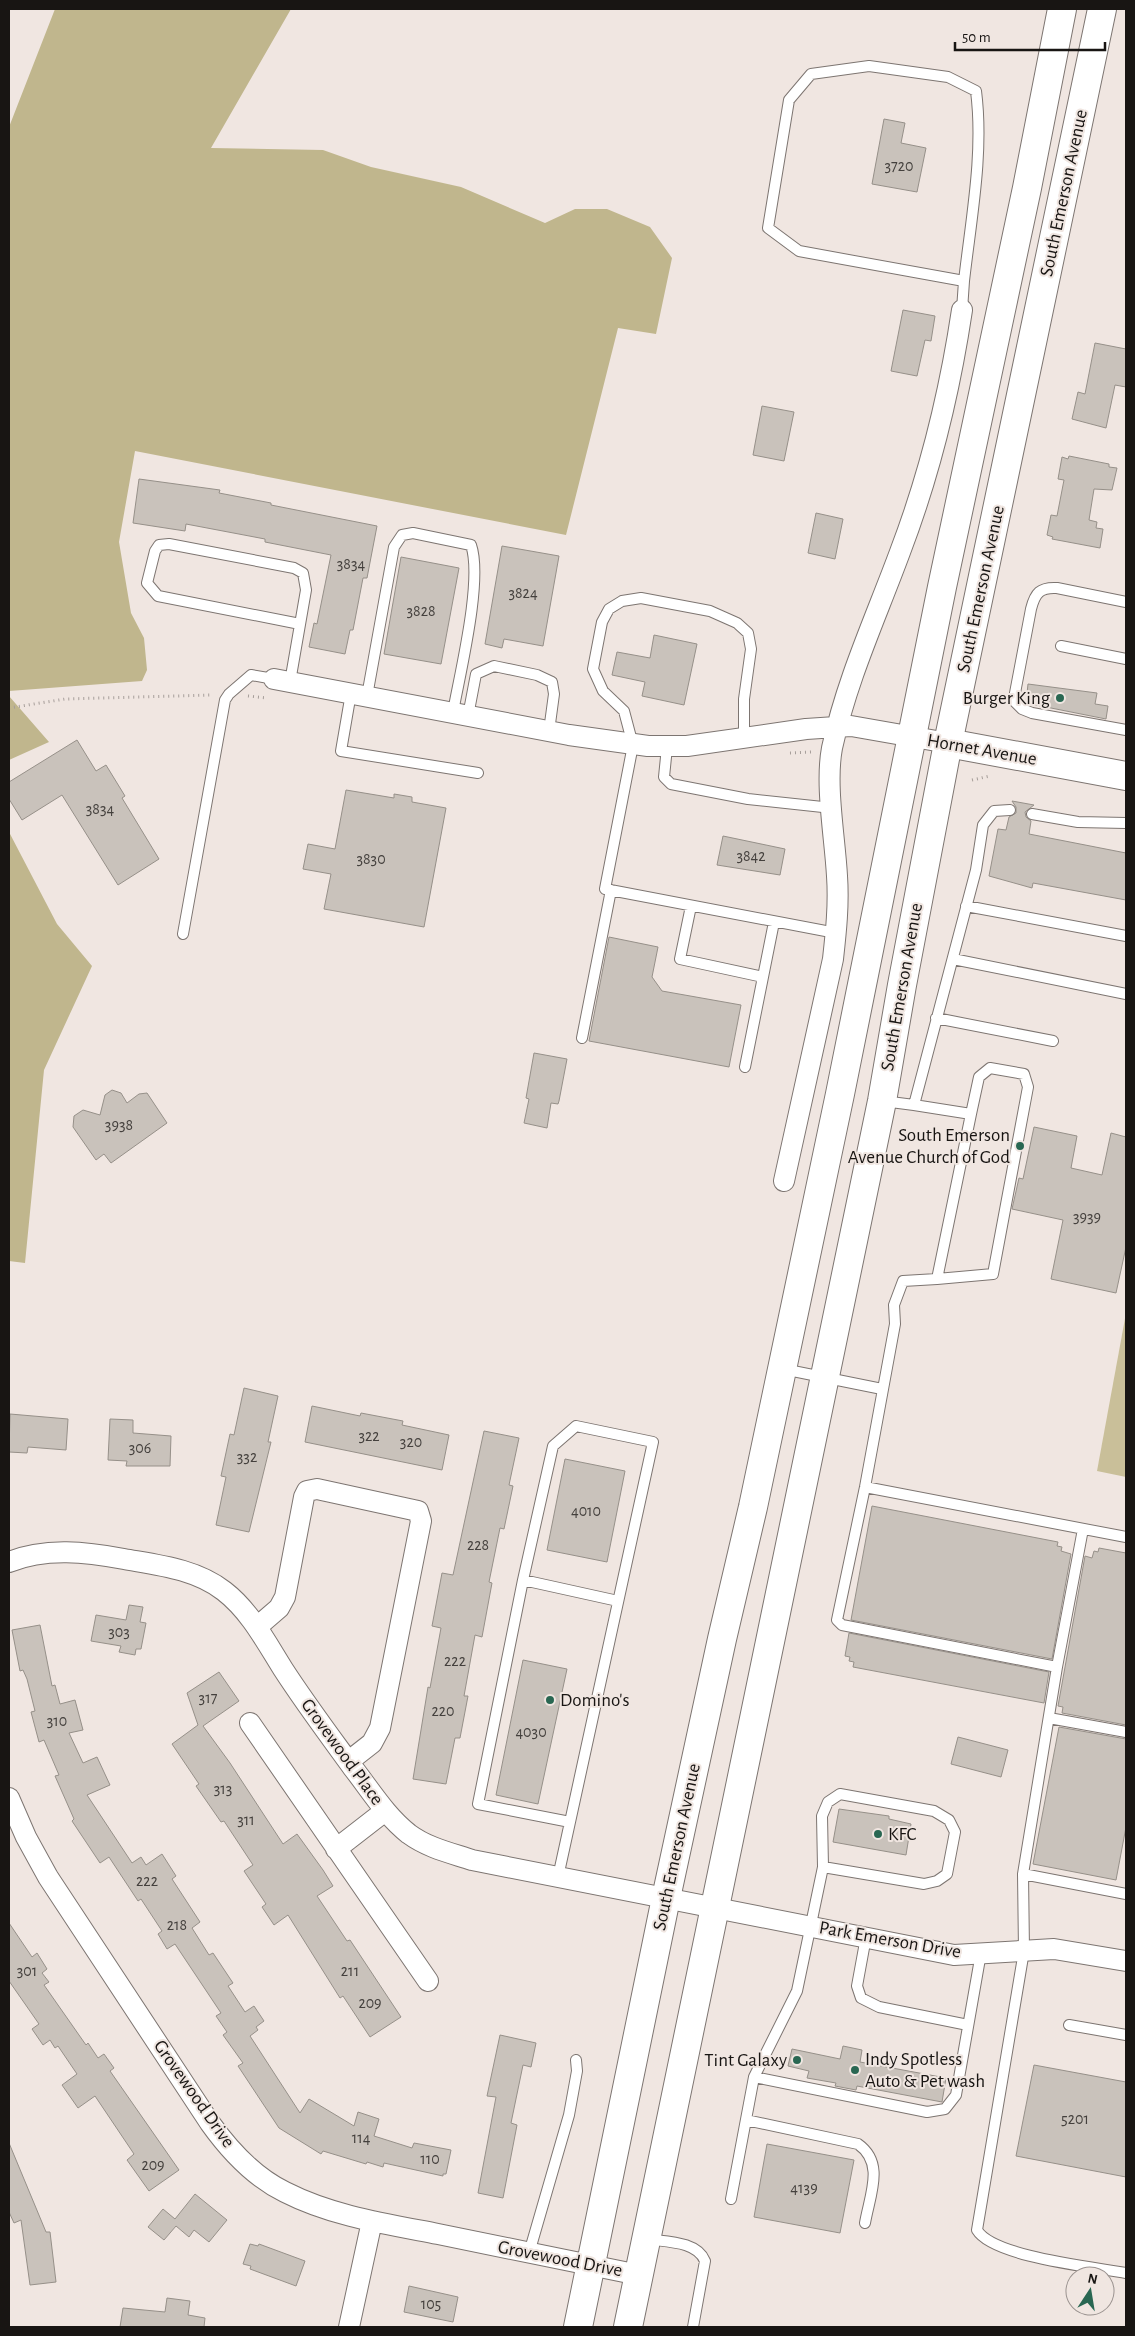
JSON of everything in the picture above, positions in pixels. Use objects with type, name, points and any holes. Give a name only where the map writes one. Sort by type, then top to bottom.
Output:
[{"type":"main road","name":"South Emerson Avenue","points":[[578,2327],[666,1898],[782,1368],[1027,188],[1062,9]]},
{"type":"main road","name":"South Emerson Avenue","points":[[628,2327],[882,1101],[948,743],[1102,9]]},
{"type":"main road","name":"Hornet Avenue","points":[[948,743],[1126,776]]},
{"type":"street","points":[[784,1182],[833,959],[836,933],[837,877],[831,762],[838,727],[851,677],[912,517],[944,403],[962,310]]},
{"type":"street","points":[[282,680],[549,731],[633,745],[668,747],[744,738]]},
{"type":"street","name":"Hornet Avenue","points":[[744,738],[806,729],[838,727],[865,728],[948,743]]},
{"type":"street","points":[[257,1627],[279,1608],[285,1597],[304,1497],[307,1491],[317,1489],[418,1511],[421,1521],[380,1728],[372,1743],[348,1761]]},
{"type":"street","name":"Grovewood Place","points":[[9,1562],[34,1555],[81,1552],[175,1568],[202,1578],[225,1591],[257,1627],[302,1698],[348,1761],[385,1811],[410,1835],[442,1851],[472,1860],[715,1908]]},
{"type":"street","points":[[250,1723],[428,1981]]},
{"type":"street","name":"Grovewood Drive","points":[[9,1798],[26,1837],[58,1893],[210,2123],[227,2145],[254,2172],[285,2192],[316,2206],[372,2221],[638,2275]]},
{"type":"street","points":[[336,1849],[385,1811]]},
{"type":"street","name":"Park Emerson Drive","points":[[715,1908],[954,1955],[1054,1949],[1126,1961]]},
{"type":"street","points":[[349,2327],[372,2221]]},
{"type":"lane","points":[[962,310],[979,117],[976,91],[948,77],[869,66],[811,74],[789,100],[768,228],[799,251],[964,281]]},
{"type":"lane","points":[[460,714],[473,590],[475,556],[472,545],[413,533],[402,535],[394,547],[359,695],[341,750],[478,773]]},
{"type":"lane","points":[[184,934],[228,694],[251,675],[282,680],[300,624],[306,590],[303,573],[294,568],[170,544],[159,545],[155,551],[147,583],[158,596],[300,624]]},
{"type":"lane","points":[[1126,602],[1057,588],[1048,587],[1039,590],[1034,597],[1031,609],[1015,693],[1015,702],[1022,710],[1126,730]]},
{"type":"lane","points":[[744,738],[744,699],[751,649],[748,633],[737,623],[710,610],[641,598],[622,600],[609,610],[602,622],[593,668],[603,691],[624,711],[633,745],[605,889],[836,933]]},
{"type":"lane","points":[[1061,646],[1126,659]]},
{"type":"lane","points":[[460,714],[476,674],[494,666],[537,675],[552,682],[554,694],[549,731]]},
{"type":"lane","points":[[668,747],[664,778],[671,784],[748,800],[832,808]]},
{"type":"lane","points":[[914,1105],[976,870],[983,825],[994,811],[1010,810]]},
{"type":"lane","points":[[1032,814],[1078,822],[1126,820]]},
{"type":"lane","points":[[582,1038],[611,890]]},
{"type":"lane","points":[[691,906],[680,959],[763,976]]},
{"type":"lane","points":[[966,906],[1126,936]]},
{"type":"lane","points":[[745,1066],[774,922]]},
{"type":"lane","points":[[954,959],[1126,994]]},
{"type":"lane","points":[[936,1018],[1053,1041]]},
{"type":"lane","points":[[937,1279],[979,1077],[990,1068],[1024,1074],[1028,1087],[993,1274],[937,1279],[903,1281],[894,1305],[894,1324],[865,1487],[837,1620],[842,1625],[1057,1667]]},
{"type":"lane","points":[[882,1101],[971,1114]]},
{"type":"lane","points":[[782,1368],[882,1389]]},
{"type":"lane","points":[[558,1877],[653,1442],[576,1426],[553,1446],[523,1580],[478,1804],[570,1822]]},
{"type":"lane","points":[[865,1487],[1126,1537]]},
{"type":"lane","points":[[1083,1529],[1057,1667],[1023,1874],[1024,1951],[977,2230],[986,2240],[1010,2252],[1126,2273]]},
{"type":"lane","points":[[523,1580],[618,1601]]},
{"type":"lane","points":[[1049,1718],[1126,1732]]},
{"type":"lane","points":[[731,2200],[754,2077],[797,1991],[823,1867],[822,1816],[828,1802],[840,1794],[934,1811],[949,1820],[955,1832],[947,1874],[937,1881],[924,1884],[823,1867]]},
{"type":"lane","points":[[1023,1874],[1126,1894]]},
{"type":"lane","points":[[866,1937],[857,1986],[861,1998],[879,2007],[968,2025]]},
{"type":"lane","points":[[754,2077],[927,2112],[946,2109],[956,2095],[981,1953]]},
{"type":"lane","points":[[1069,2025],[1126,2035]]},
{"type":"lane","points":[[529,2253],[569,2115],[577,2072],[576,2060]]},
{"type":"lane","points":[[746,2120],[858,2144],[868,2151],[875,2167],[865,2222]]},
{"type":"lane","points":[[646,2239],[692,2247],[702,2253],[705,2261],[693,2327]]},
{"type":"shaded area","points":[[55,9],[291,9],[211,148],[323,150],[371,167],[461,187],[545,223],[575,209],[607,209],[650,227],[672,258],[656,334],[618,328],[566,535],[135,451],[119,542],[131,613],[144,638],[147,670],[142,681],[9,691],[9,127]]},
{"type":"shaded area","points":[[9,696],[49,742],[9,760]]},
{"type":"shaded area","points":[[9,832],[57,924],[92,966],[44,1070],[25,1263],[9,1261]]},
{"type":"shaded area","points":[[1126,1313],[1126,1477],[1097,1471]]},
{"type":"building","points":[[884,119],[905,123],[901,143],[926,148],[917,192],[872,184]]},
{"type":"building","points":[[903,310],[935,316],[931,341],[925,340],[917,376],[891,371]]},
{"type":"building","points":[[1095,343],[1126,349],[1126,387],[1115,385],[1106,428],[1072,419],[1078,392],[1085,394]]},
{"type":"building","points":[[762,406],[794,412],[784,461],[753,455]]},
{"type":"building","points":[[1069,456],[1109,464],[1109,467],[1117,468],[1112,490],[1094,489],[1089,520],[1097,522],[1096,528],[1103,529],[1100,548],[1052,539],[1053,537],[1047,535],[1051,515],[1057,516],[1064,480],[1058,479],[1062,457],[1068,459]]},
{"type":"building","points":[[139,479],[220,490],[219,493],[271,503],[271,505],[377,526],[367,578],[363,578],[353,630],[350,630],[345,654],[309,647],[314,623],[317,624],[331,555],[265,542],[265,539],[186,524],[185,531],[133,523]]},
{"type":"building","points":[[816,513],[843,519],[835,559],[808,553]]},
{"type":"building","points":[[502,546],[559,556],[543,646],[504,639],[502,648],[485,644]]},
{"type":"building","points":[[401,557],[459,568],[441,664],[384,654]]},
{"type":"building","points":[[654,635],[697,644],[684,705],[642,696],[645,682],[612,675],[617,652],[650,658]]},
{"type":"building","name":"Burger King","points":[[1028,684],[1097,693],[1095,704],[1108,706],[1106,719],[1026,703]]},
{"type":"building","points":[[77,740],[96,771],[106,765],[125,796],[122,798],[159,859],[118,885],[62,795],[22,820],[9,799],[9,782]]},
{"type":"building","points":[[346,790],[394,798],[394,794],[412,797],[412,802],[446,808],[424,927],[324,909],[331,874],[303,869],[308,844],[335,849]]},
{"type":"building","points":[[1012,801],[1034,805],[1025,812],[1026,817],[1031,821],[1029,834],[1126,853],[1126,900],[1033,883],[1032,888],[989,876],[998,829],[1006,830],[1009,817],[1016,813],[1016,807]]},
{"type":"building","points":[[723,836],[785,849],[780,875],[717,865]]},
{"type":"building","points":[[609,937],[658,947],[652,977],[662,991],[741,1005],[729,1067],[589,1041]]},
{"type":"building","points":[[534,1053],[567,1059],[559,1101],[558,1104],[551,1103],[547,1128],[524,1123],[529,1099],[526,1098]]},
{"type":"building","points":[[112,1090],[121,1093],[127,1103],[139,1094],[147,1093],[167,1123],[111,1163],[104,1154],[96,1160],[73,1127],[74,1116],[83,1110],[100,1115],[105,1095]]},
{"type":"building","points":[[1034,1127],[1077,1136],[1071,1168],[1102,1175],[1111,1133],[1126,1137],[1126,1247],[1116,1293],[1051,1279],[1063,1220],[1012,1209],[1019,1178],[1023,1179]]},
{"type":"building","points":[[244,1388],[278,1396],[268,1442],[271,1442],[249,1532],[216,1525],[226,1477],[221,1476],[230,1434],[234,1435]]},
{"type":"building","points":[[312,1406],[360,1416],[361,1413],[403,1421],[402,1425],[449,1435],[442,1470],[305,1442]]},
{"type":"building","points":[[10,1414],[68,1419],[66,1450],[28,1447],[27,1453],[9,1452]]},
{"type":"building","points":[[110,1419],[133,1420],[133,1433],[171,1436],[170,1466],[126,1466],[127,1461],[108,1460]]},
{"type":"building","points":[[484,1431],[519,1438],[509,1485],[513,1486],[504,1529],[500,1528],[489,1582],[492,1583],[482,1637],[475,1635],[464,1696],[468,1696],[460,1738],[455,1738],[446,1784],[413,1779],[428,1687],[430,1688],[441,1628],[432,1626],[442,1573],[453,1575]]},
{"type":"building","points":[[565,1459],[625,1471],[607,1562],[547,1550]]},
{"type":"building","points":[[872,1506],[1058,1542],[1057,1546],[1062,1547],[1061,1551],[1071,1554],[1052,1659],[851,1620]]},
{"type":"building","points":[[1099,1548],[1126,1553],[1126,1725],[1062,1713],[1063,1707],[1058,1706],[1085,1556],[1092,1558],[1094,1551],[1098,1552]]},
{"type":"building","points":[[129,1605],[143,1607],[140,1622],[146,1623],[141,1649],[136,1649],[135,1655],[119,1652],[121,1646],[91,1641],[96,1615],[126,1620]]},
{"type":"building","points":[[40,1625],[52,1686],[55,1685],[60,1704],[75,1700],[83,1730],[69,1733],[83,1763],[97,1757],[110,1785],[87,1795],[132,1863],[141,1857],[146,1865],[162,1854],[176,1876],[172,1879],[200,1922],[192,1928],[209,1955],[213,1953],[233,1983],[228,1986],[245,2012],[254,2006],[264,2021],[256,2027],[258,2030],[250,2036],[300,2113],[309,2099],[354,2126],[358,2112],[379,2119],[374,2136],[412,2148],[414,2143],[451,2150],[446,2174],[443,2174],[443,2176],[384,2163],[383,2167],[367,2162],[366,2164],[323,2151],[321,2154],[279,2128],[238,2066],[243,2063],[223,2035],[227,2032],[216,2016],[221,2013],[175,1944],[167,1949],[158,1934],[162,1931],[141,1899],[138,1901],[109,1857],[100,1863],[72,1821],[74,1819],[55,1776],[59,1775],[44,1740],[39,1742],[31,1712],[35,1711],[27,1679],[23,1670],[20,1671],[12,1630]]},
{"type":"building","points":[[849,1633],[1049,1672],[1044,1703],[853,1667],[854,1662],[849,1661],[850,1657],[845,1656]]},
{"type":"building","points":[[523,1660],[567,1669],[538,1804],[496,1795]]},
{"type":"building","points":[[219,1672],[239,1701],[203,1726],[230,1763],[283,1844],[297,1834],[323,1870],[333,1886],[317,1896],[347,1941],[350,1940],[401,2017],[370,2037],[343,1996],[340,1998],[288,1915],[274,1925],[262,1907],[266,1904],[244,1871],[253,1865],[224,1821],[221,1822],[196,1786],[199,1784],[172,1744],[198,1725],[187,1693]]},
{"type":"building","points":[[1059,1727],[1126,1739],[1126,1827],[1116,1880],[1033,1864]]},
{"type":"building","points":[[958,1737],[1008,1750],[1001,1777],[951,1764]]},
{"type":"building","name":"KFC","points":[[839,1809],[889,1816],[889,1819],[911,1824],[906,1855],[833,1842]]},
{"type":"building","points":[[9,1923],[32,1957],[37,1953],[47,1969],[42,1973],[49,1982],[44,1985],[86,2045],[88,2043],[98,2058],[104,2054],[114,2068],[110,2071],[179,2170],[149,2191],[127,2160],[134,2154],[95,2096],[78,2108],[62,2085],[77,2074],[58,2046],[55,2048],[50,2040],[43,2045],[32,2029],[39,2024],[9,1981]]},
{"type":"building","points":[[500,2035],[536,2043],[531,2067],[523,2065],[511,2123],[517,2125],[503,2198],[478,2193],[496,2097],[487,2096]]},
{"type":"building","name":"Indy Spotless Auto & Pet wash","points":[[843,2046],[862,2050],[860,2062],[946,2078],[942,2102],[857,2086],[856,2090],[835,2086],[836,2083],[807,2078],[809,2071],[788,2066],[792,2049],[840,2059]]},
{"type":"building","points":[[1034,2065],[1126,2082],[1126,2177],[1016,2156]]},
{"type":"building","points":[[9,2143],[46,2232],[50,2232],[56,2282],[30,2285],[21,2220],[14,2223],[9,2212]]},
{"type":"building","points":[[767,2144],[854,2160],[840,2233],[754,2217]]},
{"type":"building","points":[[195,2194],[227,2220],[209,2242],[194,2230],[189,2237],[176,2226],[164,2240],[148,2227],[163,2209],[175,2219]]},
{"type":"building","points":[[250,2244],[258,2246],[259,2244],[305,2261],[296,2286],[250,2269],[251,2266],[243,2264]]},
{"type":"building","points":[[409,2286],[458,2297],[453,2322],[404,2312]]},
{"type":"building","points":[[167,2298],[190,2301],[188,2315],[205,2318],[204,2327],[120,2327],[123,2308],[165,2312]]},
{"type":"place","name":"Burger King","points":[[1060,698]]},
{"type":"place","name":"South Emerson Avenue Church of God","points":[[1020,1146]]},
{"type":"place","name":"Domino's","points":[[550,1700]]},
{"type":"place","name":"KFC","points":[[878,1834]]},
{"type":"place","name":"Tint Galaxy","points":[[797,2060]]},
{"type":"place","name":"Indy Spotless Auto & Pet wash","points":[[855,2070]]}]
